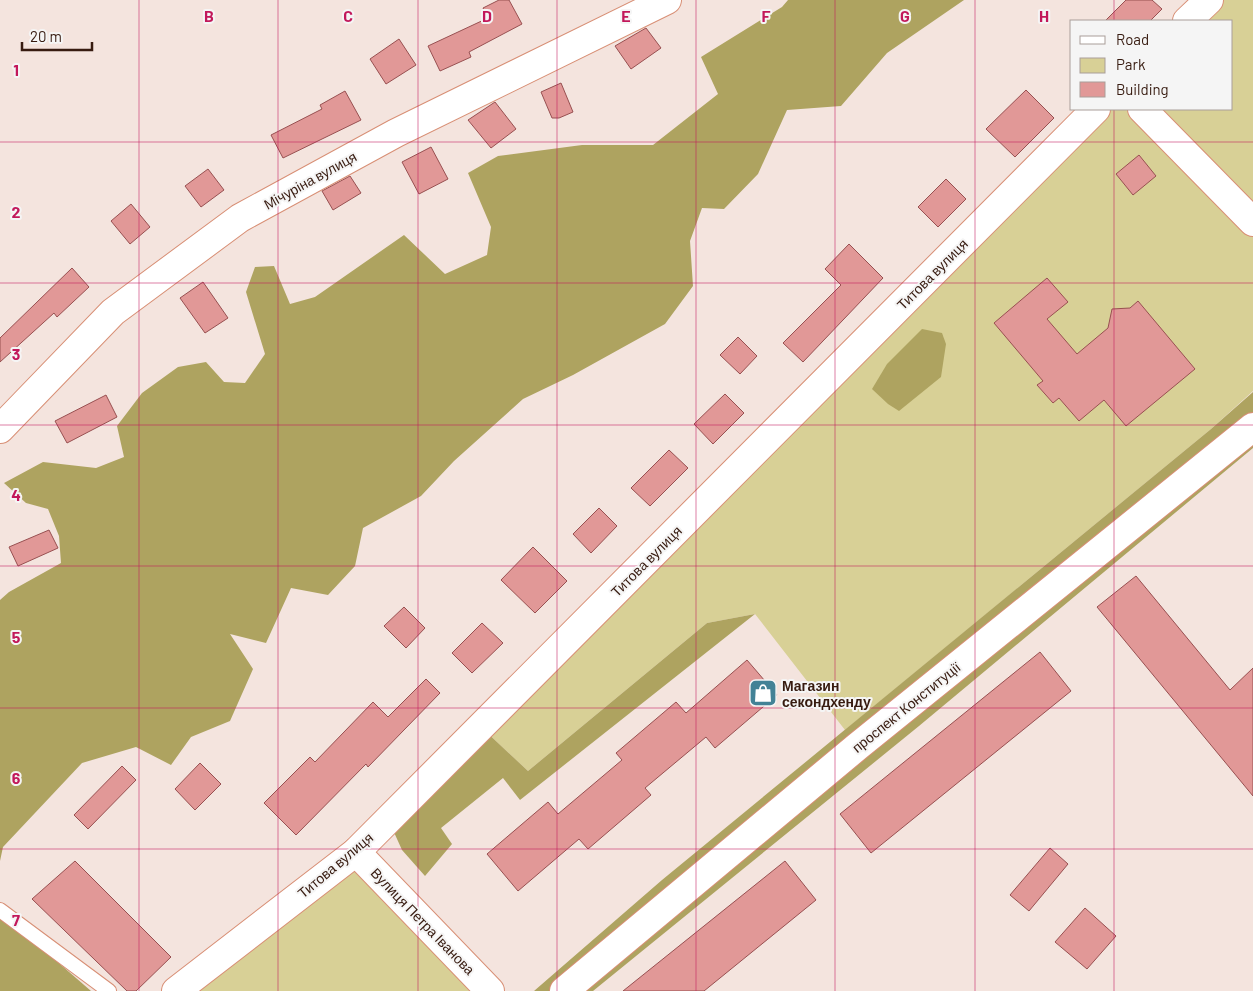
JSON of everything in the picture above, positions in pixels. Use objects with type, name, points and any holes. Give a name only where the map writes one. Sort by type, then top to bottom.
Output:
[{"type":"street","name":"Мічуріна вулиця","points":[[0,429],[113,312],[240,218],[396,133],[667,0]]},
{"type":"street","points":[[1188,20],[1210,0]]},
{"type":"street","name":"Титова вулиця","points":[[176,991],[356,852],[1095,110]]},
{"type":"street","points":[[1143,110],[1253,222]]},
{"type":"street","name":"проспект Конституції","points":[[564,991],[858,746],[1253,427]]},
{"type":"street","name":"Вулиця Петра Іванова","points":[[356,852],[490,991]]},
{"type":"lane","points":[[0,910],[109,991]]},
{"type":"green space","points":[[1209,0],[1253,0],[1253,391],[1211,429],[845,730],[755,614],[707,623],[528,771],[480,726],[1095,110],[1233,110],[1233,20],[1188,20]]},
{"type":"green space","points":[[356,869],[479,991],[177,991]]},
{"type":"shaded area","points":[[788,0],[964,0],[887,53],[841,106],[787,110],[758,174],[724,209],[702,208],[690,241],[693,286],[665,324],[573,375],[523,399],[454,461],[421,496],[363,528],[355,566],[328,595],[291,588],[266,643],[230,634],[253,669],[230,721],[191,737],[171,765],[136,747],[82,763],[3,847],[0,861],[0,600],[9,592],[61,563],[59,536],[48,509],[26,503],[4,483],[43,462],[96,468],[124,457],[117,426],[142,393],[178,367],[206,362],[224,382],[245,383],[265,354],[246,292],[255,267],[274,266],[290,304],[315,297],[404,235],[445,274],[487,255],[491,227],[468,173],[498,156],[582,145],[653,145],[718,94],[701,57],[782,7]]},
{"type":"shaded area","points":[[922,329],[942,333],[946,344],[941,377],[899,411],[888,404],[872,389],[887,364]]},
{"type":"shaded area","points":[[1253,392],[1253,448],[919,726],[593,991],[534,991],[662,880],[1211,429]]},
{"type":"shaded area","points":[[755,614],[520,800],[503,778],[441,828],[452,844],[425,876],[402,850],[388,819],[480,726],[528,771],[707,623]]},
{"type":"shaded area","points":[[0,912],[91,991],[0,991]]},
{"type":"building","points":[[499,0],[509,0],[522,24],[469,52],[471,57],[440,71],[428,46],[488,18],[483,8]]},
{"type":"building","points":[[1126,0],[1152,0],[1162,9],[1151,20],[1106,20]]},
{"type":"building","points":[[646,28],[661,48],[631,69],[615,46]]},
{"type":"building","points":[[399,39],[416,65],[386,84],[370,59]]},
{"type":"building","points":[[561,83],[573,112],[559,118],[552,118],[541,92]]},
{"type":"building","points":[[1026,90],[1054,118],[1015,157],[986,129]]},
{"type":"building","points":[[345,91],[361,120],[283,158],[271,135],[322,109],[320,105]]},
{"type":"building","points":[[495,102],[516,129],[491,148],[468,120]]},
{"type":"building","points":[[431,147],[448,179],[419,194],[402,162]]},
{"type":"building","points":[[1139,155],[1156,176],[1133,195],[1116,174]]},
{"type":"building","points":[[208,169],[224,190],[201,207],[185,186]]},
{"type":"building","points":[[350,176],[361,193],[333,210],[322,191]]},
{"type":"building","points":[[946,179],[966,199],[938,227],[918,207]]},
{"type":"building","points":[[131,204],[150,227],[130,244],[111,221]]},
{"type":"building","points":[[849,244],[883,278],[803,362],[783,343],[841,285],[825,269]]},
{"type":"building","points":[[72,268],[89,287],[57,317],[54,313],[0,362],[0,338]]},
{"type":"building","points":[[1047,278],[1068,302],[1047,319],[1077,354],[1108,328],[1112,309],[1130,308],[1138,301],[1195,369],[1126,426],[1104,400],[1079,421],[1059,398],[1053,403],[1037,385],[1043,381],[994,323]]},
{"type":"building","points":[[203,282],[228,318],[205,333],[180,298]]},
{"type":"building","points":[[738,337],[757,356],[740,374],[720,355]]},
{"type":"building","points":[[725,394],[744,413],[713,444],[694,424]]},
{"type":"building","points":[[106,395],[117,417],[67,443],[55,421]]},
{"type":"building","points":[[669,450],[688,468],[650,506],[631,488]]},
{"type":"building","points":[[599,508],[617,526],[591,553],[573,534]]},
{"type":"building","points":[[49,530],[58,548],[18,566],[9,547]]},
{"type":"building","points":[[533,547],[567,581],[535,613],[501,580]]},
{"type":"building","points":[[1136,576],[1230,690],[1253,668],[1253,796],[1097,607]]},
{"type":"building","points":[[404,607],[425,628],[406,648],[384,626]]},
{"type":"building","points":[[482,623],[503,643],[472,673],[452,653]]},
{"type":"building","points":[[1040,652],[1071,691],[871,853],[840,814]]},
{"type":"building","points":[[747,660],[777,695],[715,748],[706,737],[645,788],[651,795],[588,849],[579,839],[518,891],[487,854],[548,802],[558,814],[622,760],[616,753],[676,702],[686,713]]},
{"type":"building","points":[[426,679],[440,693],[368,767],[366,764],[296,835],[264,803],[310,757],[315,762],[373,702],[388,717]]},
{"type":"building","points":[[200,763],[221,784],[195,810],[175,789]]},
{"type":"building","points":[[122,766],[136,780],[88,829],[74,815]]},
{"type":"building","points":[[1050,848],[1068,864],[1029,911],[1010,895]]},
{"type":"building","points":[[75,861],[171,957],[136,991],[127,991],[32,899]]},
{"type":"building","points":[[785,861],[816,900],[704,991],[623,991]]},
{"type":"building","points":[[1085,908],[1116,936],[1087,969],[1055,942]]},
{"type":"place","name":"Магазин секондхенду","points":[[763,693]]}]
